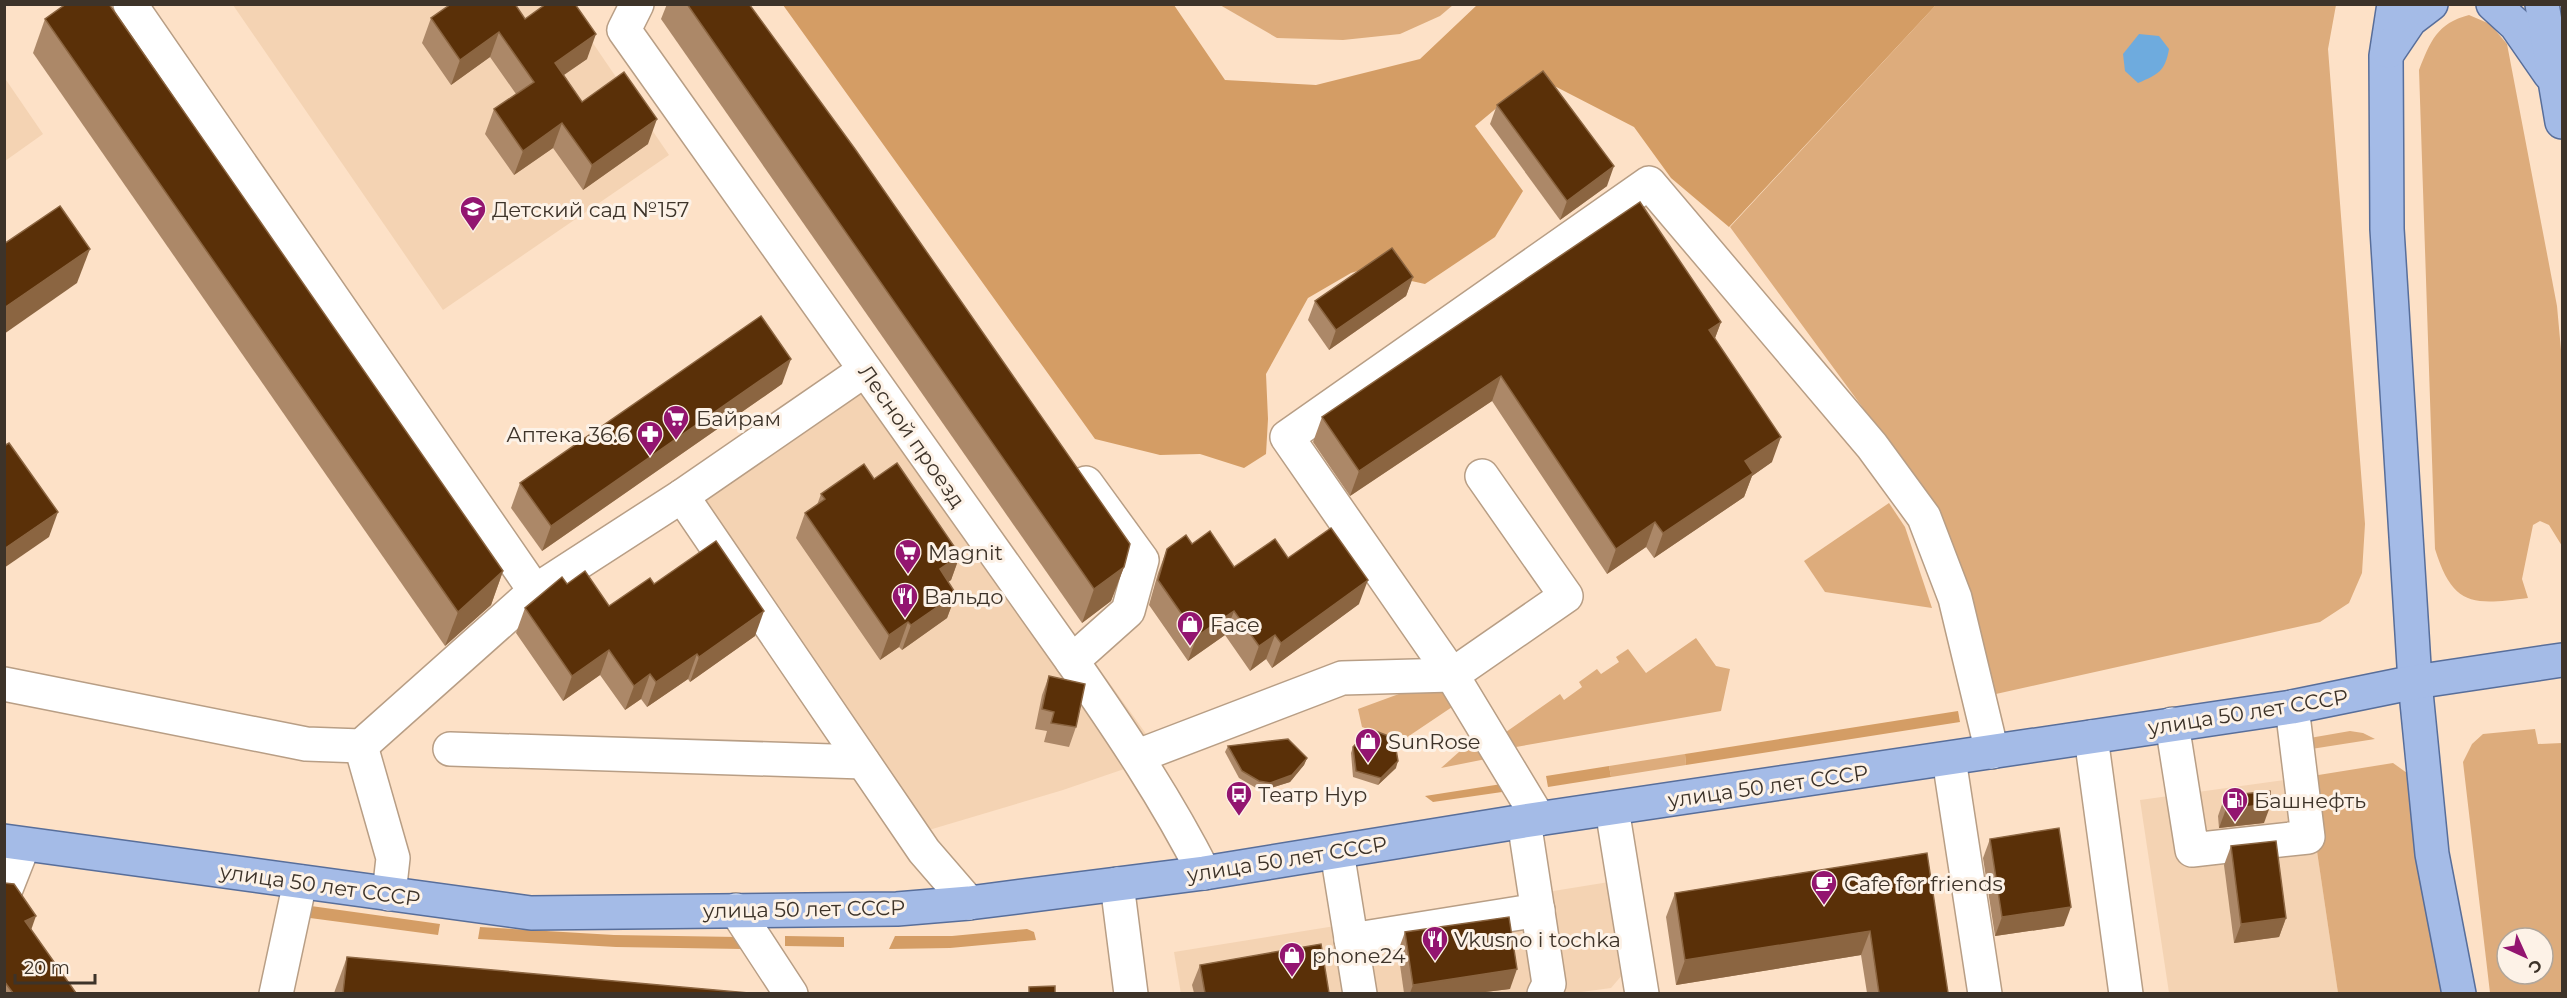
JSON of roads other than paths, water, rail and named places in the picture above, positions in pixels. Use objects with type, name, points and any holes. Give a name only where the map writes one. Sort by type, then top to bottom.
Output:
[{"type":"main road","points":[[2394,4],[2386,56],[2387,229],[2415,682],[2432,855],[2458,993]]},
{"type":"main road","points":[[2386,56],[2410,20],[2430,4]]},
{"type":"main road","points":[[2493,4],[2516,26],[2556,83]]},
{"type":"main road","points":[[2542,4],[2562,122]]},
{"type":"main road","name":"улица 50 лет СССР","points":[[14,844],[531,913],[897,909],[969,903],[1204,873],[1532,820],[2292,707],[2415,682],[2562,660]]},
{"type":"street","points":[[130,4],[535,591]]},
{"type":"street","name":"Лесной проезд","points":[[637,4],[624,30],[1138,756],[1181,828],[1204,873]]},
{"type":"street","points":[[1544,993],[1549,984],[1538,910],[1532,820],[1452,675],[1287,437],[1649,183],[1872,446],[1924,517],[1955,598],[1992,752]]},
{"type":"street","points":[[4,684],[306,744],[361,746],[535,591],[682,496],[865,370]]},
{"type":"street","points":[[1071,462],[1142,560],[1128,611],[1072,661]]},
{"type":"street","points":[[1138,756],[1342,678],[1452,675],[1566,596],[1482,476]]},
{"type":"street","points":[[682,496],[924,851],[969,903]]},
{"type":"street","points":[[2172,724],[2192,850],[2308,837],[2292,707]]},
{"type":"street","points":[[2091,737],[2126,993]]},
{"type":"street","points":[[361,746],[393,858],[389,894]]},
{"type":"street","points":[[450,749],[863,762]]},
{"type":"street","points":[[1949,759],[1985,993]]},
{"type":"street","points":[[1612,809],[1642,993]]},
{"type":"street","points":[[4,894],[14,844]]},
{"type":"street","points":[[1337,852],[1360,993]]},
{"type":"street","points":[[276,993],[300,882]]},
{"type":"street","points":[[1117,884],[1131,993]]},
{"type":"street","points":[[736,910],[791,993]]},
{"type":"street","points":[[1351,940],[1538,910]]},
{"type":"water","points":[[2139,34],[2159,36],[2169,49],[2160,71],[2138,83],[2125,71],[2123,54]]},
{"type":"place","name":"Детский сад №157","points":[[473,232]]},
{"type":"place","name":"Байрам","points":[[676,441]]},
{"type":"place","name":"Аптека 36.6","points":[[650,457]]},
{"type":"place","name":"Magnit","points":[[908,575]]},
{"type":"place","name":"Вальдо","points":[[905,619]]},
{"type":"place","name":"Face","points":[[1190,647]]},
{"type":"place","name":"SunRose","points":[[1368,764]]},
{"type":"place","name":"Театр Нур","points":[[1239,817]]},
{"type":"place","name":"Башнефть","points":[[2235,823]]},
{"type":"place","name":"Cafe for friends","points":[[1824,906]]},
{"type":"place","name":"Vkusno i tochka","points":[[1435,962]]},
{"type":"place","name":"phone24","points":[[1292,978]]}]
